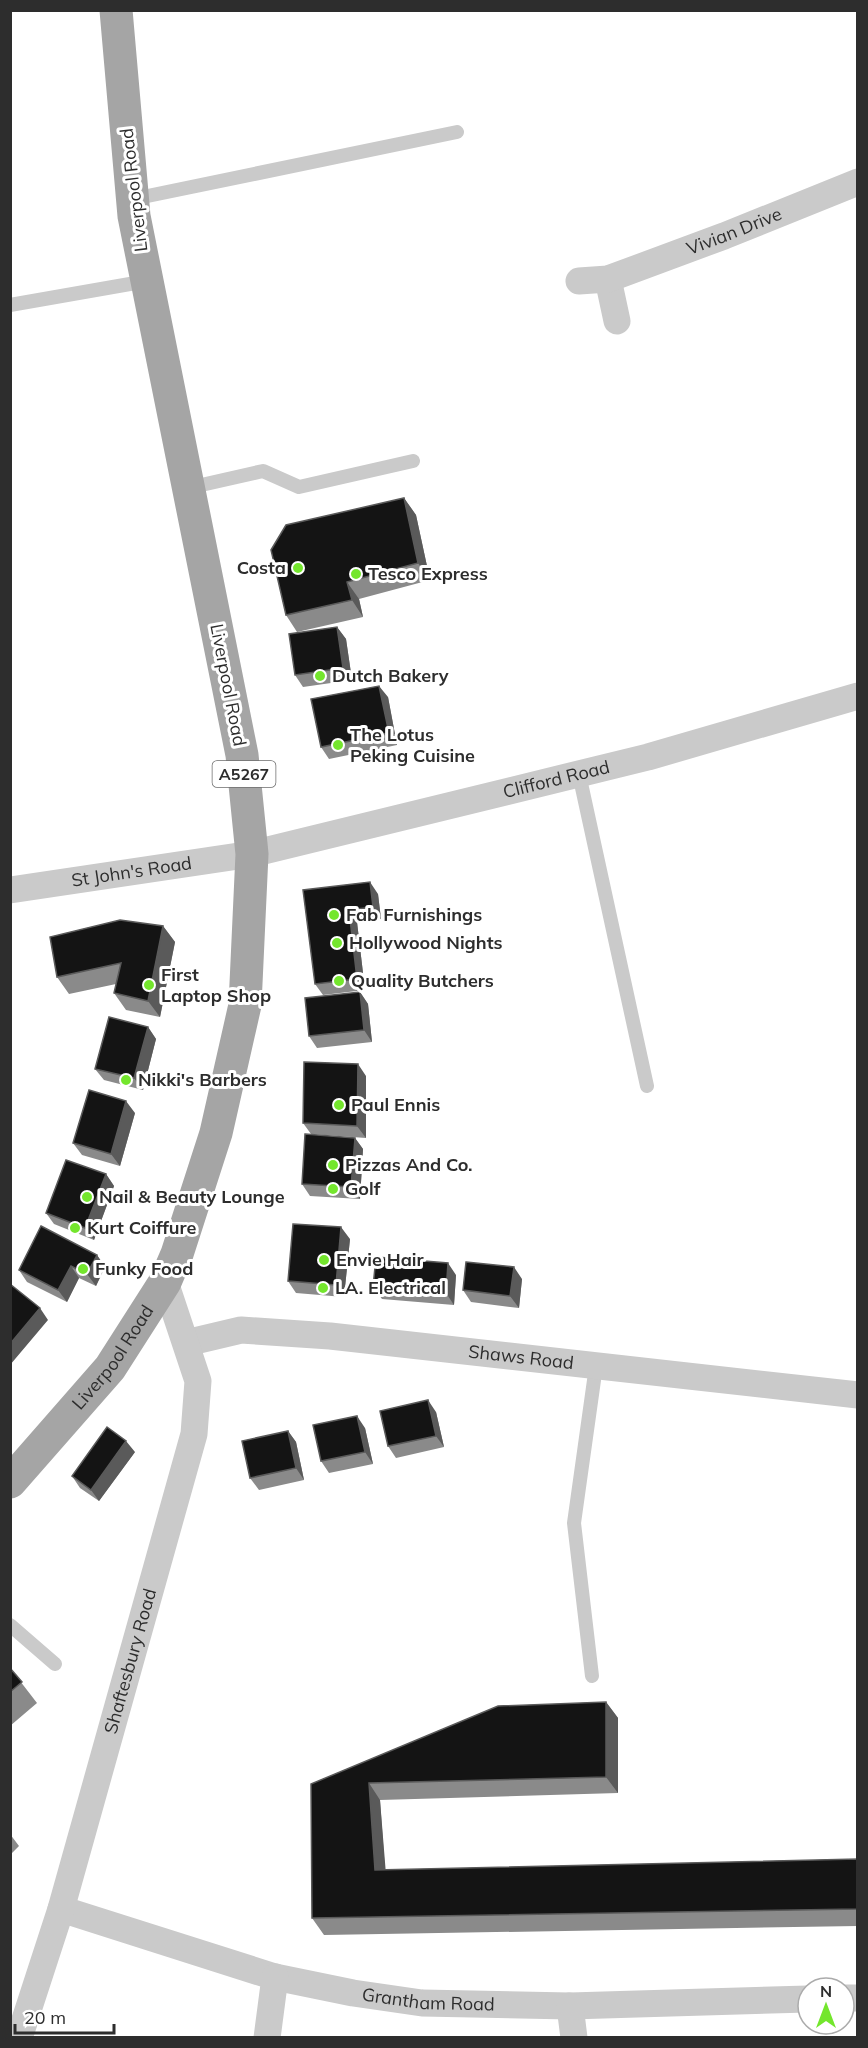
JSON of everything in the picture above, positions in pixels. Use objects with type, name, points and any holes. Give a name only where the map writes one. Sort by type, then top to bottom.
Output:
[{"type":"main road","name":"Liverpool Road","points":[[10,1482],[110,1368],[165,1282],[177,1254],[216,1133],[245,1005],[252,854],[242,755],[134,216],[116,10]]},
{"type":"street","name":"Vivian Drive","points":[[579,281],[609,279],[858,182]]},
{"type":"street","points":[[609,279],[617,321]]},
{"type":"street","name":"Clifford Road","points":[[252,854],[648,757],[858,696]]},
{"type":"street","name":"St John's Road","points":[[10,890],[252,854]]},
{"type":"street","name":"Shaftesbury Road","points":[[19,2037],[61,1909],[194,1434],[198,1381],[165,1282]]},
{"type":"street","name":"Shaws Road","points":[[186,1343],[241,1330],[330,1336],[858,1395]]},
{"type":"street","name":"Grantham Road","points":[[61,1909],[275,1977],[353,1993],[422,2003],[570,2006],[796,1999]]},
{"type":"street","points":[[267,2037],[275,1977]]},
{"type":"street","points":[[570,2006],[574,2037]]},
{"type":"lane","points":[[133,199],[457,132]]},
{"type":"lane","points":[[10,305],[147,281]]},
{"type":"lane","points":[[188,488],[263,471],[299,486],[413,460]]},
{"type":"lane","points":[[579,774],[647,1086]]},
{"type":"lane","points":[[592,1676],[574,1523],[596,1366]]},
{"type":"lane","points":[[10,1625],[55,1664]]},
{"type":"building","name":"Tesco Express","points":[[404,498],[418,563],[347,582],[352,600],[286,615],[271,550],[286,525]]},
{"type":"building","points":[[337,627],[343,668],[295,675],[289,634]]},
{"type":"building","points":[[379,686],[389,733],[321,747],[311,699]]},
{"type":"building","points":[[370,882],[373,907],[349,910],[357,979],[315,984],[303,890]]},
{"type":"building","points":[[120,920],[163,926],[148,1001],[114,993],[121,963],[57,977],[50,937]]},
{"type":"building","points":[[360,992],[364,1030],[309,1036],[305,998]]},
{"type":"building","points":[[109,1017],[148,1027],[134,1078],[95,1069]]},
{"type":"building","name":"Paul Ennis","points":[[304,1062],[358,1064],[357,1126],[303,1123]]},
{"type":"building","points":[[89,1090],[126,1101],[111,1154],[73,1143]]},
{"type":"building","points":[[305,1134],[355,1138],[351,1187],[302,1184]]},
{"type":"building","points":[[66,1160],[106,1174],[85,1228],[46,1213]]},
{"type":"building","points":[[293,1224],[341,1227],[336,1285],[288,1281]]},
{"type":"building","points":[[41,1226],[97,1255],[87,1274],[71,1266],[58,1290],[19,1270]]},
{"type":"building","points":[[376,1257],[448,1263],[446,1293],[373,1287]]},
{"type":"building","points":[[466,1262],[514,1267],[510,1296],[463,1290]]},
{"type":"building","points":[[10,1284],[40,1308],[10,1344]]},
{"type":"building","points":[[428,1400],[436,1436],[388,1446],[380,1411]]},
{"type":"building","points":[[357,1416],[365,1452],[321,1461],[313,1425]]},
{"type":"building","points":[[107,1427],[126,1441],[91,1490],[72,1476]]},
{"type":"building","points":[[288,1431],[296,1468],[250,1478],[242,1441]]},
{"type":"building","points":[[10,1668],[22,1682],[10,1692]]},
{"type":"building","points":[[606,1702],[606,1777],[369,1783],[375,1870],[858,1859],[858,1909],[312,1918],[311,1784],[498,1706]]},
{"type":"place","name":"Costa","points":[[298,568]]},
{"type":"place","name":"Tesco Express","points":[[356,574]]},
{"type":"place","name":"Dutch Bakery","points":[[320,676]]},
{"type":"place","name":"The Lotus Peking Cuisine","points":[[338,745]]},
{"type":"place","name":"Fab Furnishings","points":[[334,915]]},
{"type":"place","name":"Hollywood Nights","points":[[337,943]]},
{"type":"place","name":"Quality Butchers","points":[[339,981]]},
{"type":"place","name":"First Laptop Shop","points":[[149,985]]},
{"type":"place","name":"Nikki's Barbers","points":[[126,1080]]},
{"type":"place","name":"Paul Ennis","points":[[339,1105]]},
{"type":"place","name":"Pizzas And Co.","points":[[333,1165]]},
{"type":"place","name":"Golf","points":[[333,1189]]},
{"type":"place","name":"Nail & Beauty Lounge","points":[[87,1197]]},
{"type":"place","name":"Kurt Coiffure","points":[[75,1228]]},
{"type":"place","name":"Envie Hair","points":[[324,1260]]},
{"type":"place","name":"Funky Food","points":[[83,1269]]},
{"type":"place","name":"LA. Electrical","points":[[323,1288]]}]
